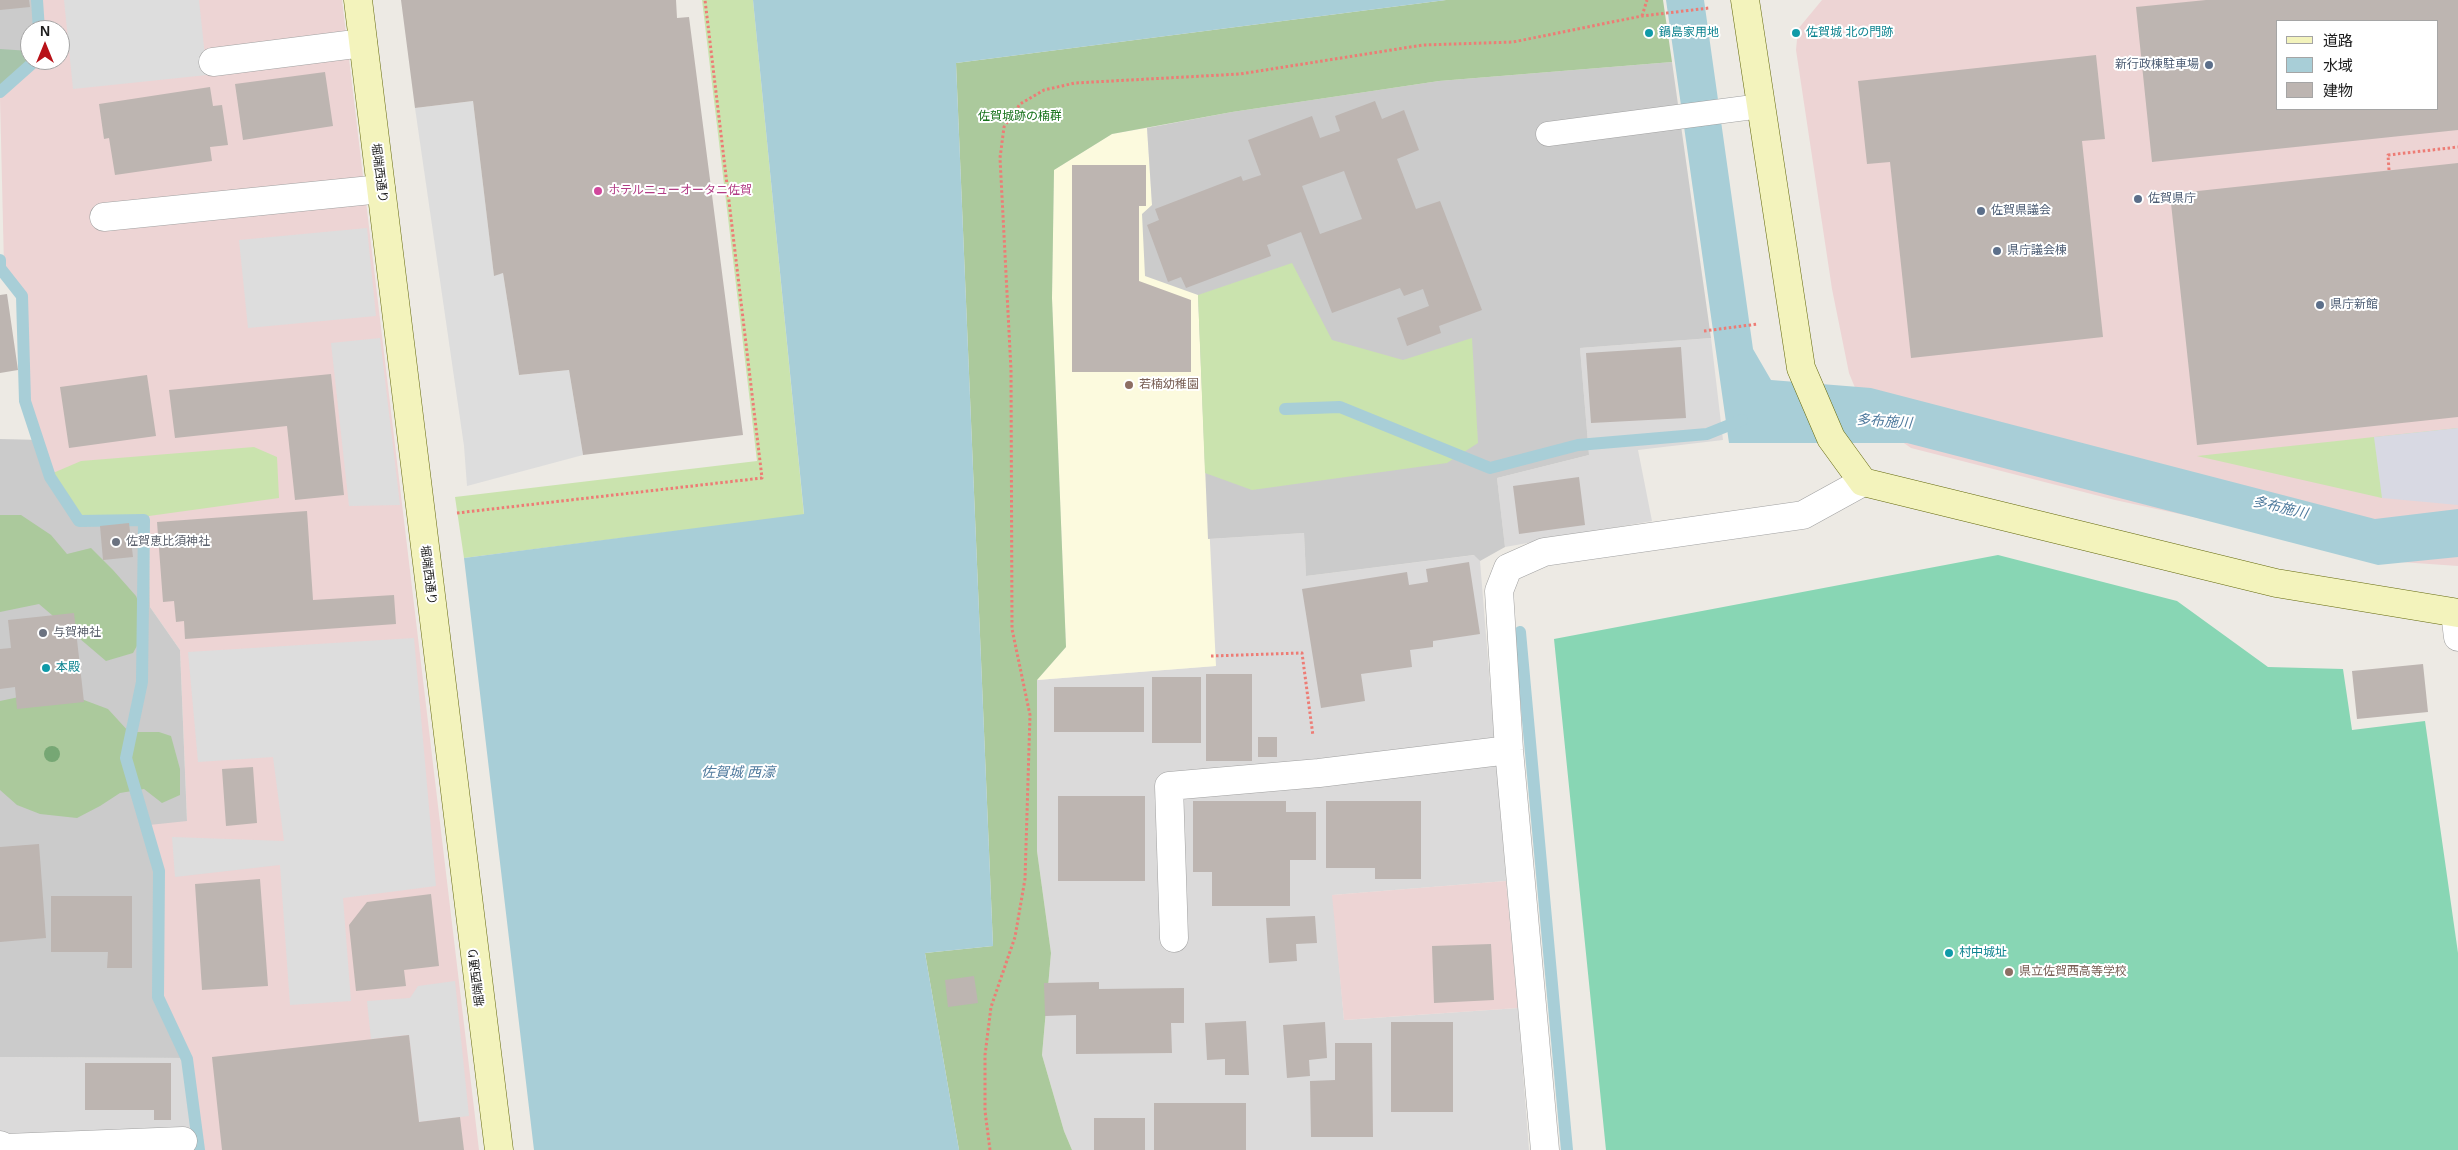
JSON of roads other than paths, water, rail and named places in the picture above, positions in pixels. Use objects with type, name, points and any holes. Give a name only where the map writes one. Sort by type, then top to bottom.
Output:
[{"type":"street","name":"堀端西通り","points":[[358,0],[498,1150]]},
{"type":"street","points":[[1745,0],[1748,108],[1801,368],[1831,438],[1863,482],[2276,583],[2457,621]]},
{"type":"street","points":[[212,62],[363,43]]},
{"type":"street","points":[[104,217],[381,188]]},
{"type":"street","points":[[1545,1150],[1509,750],[1498,591],[1508,568],[1544,552],[1803,515],[1863,482]]},
{"type":"street","points":[[1174,938],[1169,786],[1319,773],[1509,750]]},
{"type":"street","points":[[0,1145],[6,1148],[183,1141]]},
{"type":"lane","points":[[1548,134],[1748,108]]},
{"type":"water","name":"佐賀城 西濠","points":[[753,0],[1446,0],[956,63],[993,946],[925,953],[959,1150],[534,1150],[464,558],[804,514]]},
{"type":"water","name":"多布施川","points":[[1666,0],[1704,0],[1753,349],[1771,380],[1871,388],[2375,519],[2458,509],[2458,557],[2378,565],[1907,443],[1729,443]]},
{"type":"waterway","points":[[37,0],[38,20]]},
{"type":"waterway","points":[[0,92],[25,70]]},
{"type":"waterway","points":[[0,260],[0,268],[22,296],[25,401],[50,477],[79,521],[144,520],[142,682],[126,758],[159,871],[158,997],[187,1059],[199,1150]]},
{"type":"waterway","points":[[1285,409],[1340,407],[1490,468],[1578,445],[1707,434],[1742,420]]},
{"type":"waterway","points":[[1520,632],[1567,1150]]},
{"type":"place","name":"鍋島家用地","points":[[1649,33]]},
{"type":"place","name":"佐賀城 北の門跡","points":[[1796,33]]},
{"type":"place","name":"新行政棟駐車場","points":[[2209,65]]},
{"type":"place","name":"ホテルニューオータニ佐賀","points":[[598,191]]},
{"type":"place","name":"佐賀県庁","points":[[2138,199]]},
{"type":"place","name":"佐賀県議会","points":[[1981,211]]},
{"type":"place","name":"県庁議会棟","points":[[1997,251]]},
{"type":"place","name":"県庁新館","points":[[2320,305]]},
{"type":"place","name":"若楠幼稚園","points":[[1129,385]]},
{"type":"place","name":"佐賀恵比須神社","points":[[116,542]]},
{"type":"place","name":"与賀神社","points":[[43,633]]},
{"type":"place","name":"本殿","points":[[46,668]]},
{"type":"place","name":"村中城址","points":[[1949,953]]},
{"type":"place","name":"県立佐賀西高等学校","points":[[2009,972]]},
{"type":"park label","name":"佐賀城跡の楠群","points":[[1020,117]]}]
